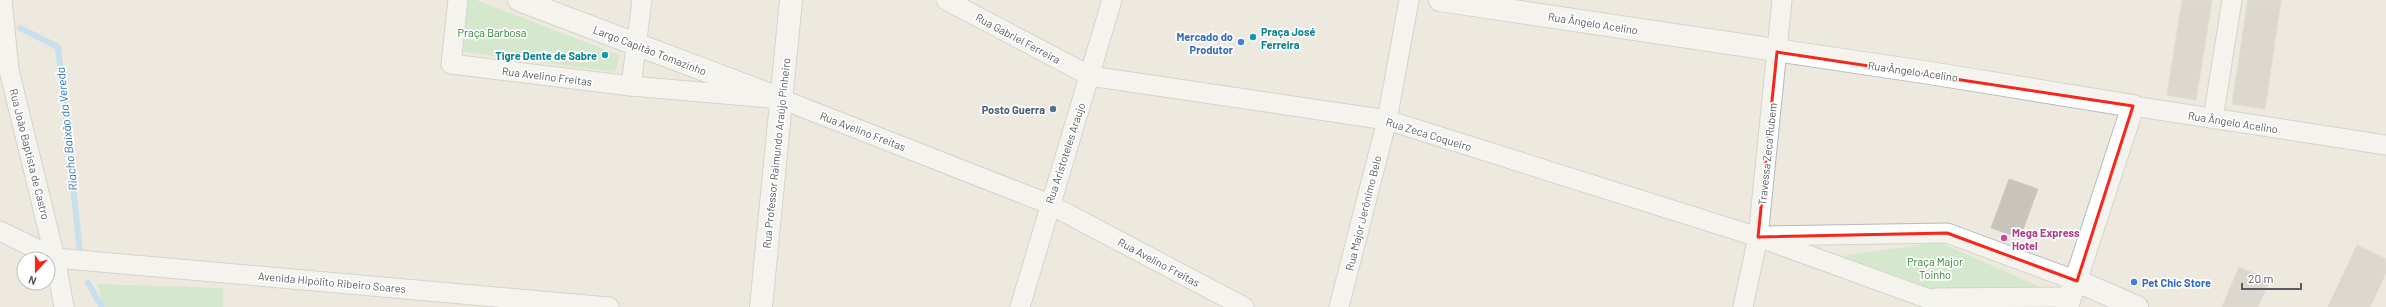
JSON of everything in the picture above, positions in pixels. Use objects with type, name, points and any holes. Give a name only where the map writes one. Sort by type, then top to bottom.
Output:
[{"type":"main road","name":"Largo Capitão Tomazinho","points":[[519,0],[637,46],[781,98]]},
{"type":"main road","name":"Rua Professor Raimundo Araújo Pinheiro","points":[[761,307],[791,0]]},
{"type":"main road","name":"Rua Ângelo Acelino","points":[[1440,0],[1556,8],[1777,52],[1930,73],[2133,106]]},
{"type":"main road","points":[[2133,106],[2072,295],[2137,307]]},
{"type":"street","name":"Rua João Baptista de Castro","points":[[2,0],[9,70],[53,251]]},
{"type":"street","name":"Rua Avelino Freitas","points":[[458,0],[452,64],[631,86],[781,98],[1049,204],[1244,307]]},
{"type":"street","points":[[631,86],[642,0]]},
{"type":"street","name":"Rua Gabriel Ferreira","points":[[946,0],[1090,76]]},
{"type":"street","name":"Rua Aristoteles Araujo","points":[[1020,307],[1049,204],[1090,76],[1112,0]]},
{"type":"street","points":[[1387,120],[1410,0]]},
{"type":"street","name":"Travessa Zeca Rubem","points":[[1743,307],[1758,237],[1782,0]]},
{"type":"street","points":[[2213,119],[2232,0]]},
{"type":"street","name":"Rua Zeca Coqueiro","points":[[1090,76],[1387,120],[1758,237]]},
{"type":"street","name":"Rua Ângelo Acelino","points":[[2133,106],[2386,145]]},
{"type":"street","name":"Rua Major Jerônimo Belo","points":[[1339,307],[1387,120]]},
{"type":"street","points":[[0,231],[41,251]]},
{"type":"street","points":[[1758,237],[1810,234],[1947,233],[2072,295]]},
{"type":"street","points":[[1758,237],[1952,307]]},
{"type":"street","name":"Avenida Hipólito Ribeiro Soares","points":[[56,258],[609,307]]},
{"type":"street","name":"Rua João Baptista de Castro","points":[[56,263],[64,307]]},
{"type":"street","points":[[1929,298],[2072,295]]},
{"type":"highlighted area","points":[[1777,52],[2133,106],[2077,281],[1947,233],[1758,237]]},
{"type":"green space","name":"Praça Barbosa","points":[[468,0],[476,0],[619,55],[616,72],[463,52]]},
{"type":"green space","name":"Praça Major Toinho","points":[[1939,242],[2047,290],[1937,294],[1841,256]]},
{"type":"green space","points":[[97,284],[223,288],[223,307],[104,307]]},
{"type":"building","points":[[2182,0],[2212,0],[2196,100],[2167,95]]},
{"type":"building","points":[[2248,0],[2281,0],[2265,109],[2232,104]]},
{"type":"building","points":[[2009,179],[2038,189],[2020,238],[1991,228]]},
{"type":"building","points":[[2357,245],[2386,259],[2386,273],[2370,307],[2328,307]]},
{"type":"building","points":[[2239,267],[2270,280],[2258,307],[2222,307]]},
{"type":"waterway","name":"Riacho Baixão da Vereda","points":[[20,28],[58,47],[80,252]]},
{"type":"waterway","name":"Riacho Baixão da Vereda","points":[[88,283],[102,307]]},
{"type":"place","name":"Praça José Ferreira","points":[[1253,37]]},
{"type":"place","name":"Mercado do Produtor","points":[[1241,42]]},
{"type":"place","name":"Tigre Dente de Sabre","points":[[605,55]]},
{"type":"place","name":"Posto Guerra","points":[[1053,109]]},
{"type":"place","name":"Mega Express Hotel","points":[[2004,238]]},
{"type":"place","name":"Pet Chic Store","points":[[2134,282]]}]
